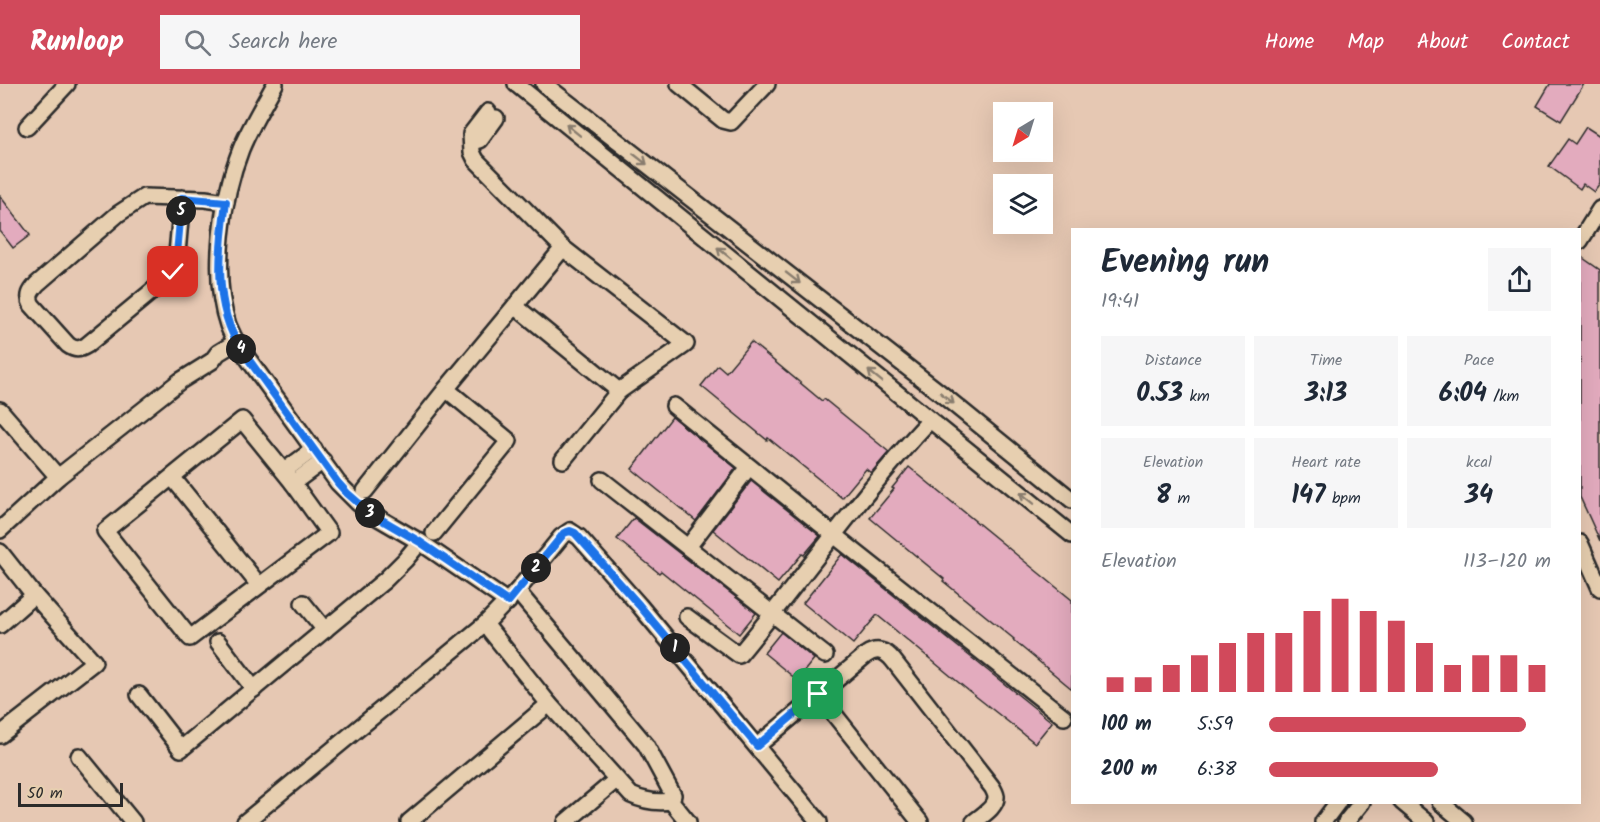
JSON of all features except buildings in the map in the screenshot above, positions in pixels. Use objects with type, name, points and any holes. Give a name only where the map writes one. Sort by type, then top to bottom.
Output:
[{"type":"street","points":[[27,127],[66,84]]},
{"type":"street","points":[[274,84],[241,149],[226,202],[220,277],[228,326],[238,346],[347,493],[363,508],[386,524],[420,542],[467,574],[512,597],[646,746],[673,795],[671,801]]},
{"type":"street","points":[[516,84],[1071,534]]},
{"type":"street","points":[[544,84],[939,392],[1071,499],[1053,519]]},
{"type":"street","points":[[679,84],[723,120],[731,122],[767,84]]},
{"type":"street","points":[[492,115],[480,140],[472,142],[472,152],[476,160],[562,248],[686,344],[619,391],[563,460]]},
{"type":"street","points":[[182,198],[176,265],[168,279],[81,349],[68,345],[32,305],[29,295],[32,289],[118,214],[144,197],[182,198],[226,202]]},
{"type":"street","points":[[1581,239],[1600,209]]},
{"type":"street","points":[[365,491],[562,248]]},
{"type":"street","points":[[515,306],[619,391]]},
{"type":"street","points":[[0,530],[58,477],[180,381],[212,361],[218,353],[238,346]]},
{"type":"street","points":[[434,533],[509,441],[446,389]]},
{"type":"street","points":[[674,406],[1064,717]]},
{"type":"street","points":[[0,410],[58,477]]},
{"type":"street","points":[[242,420],[329,533],[190,638],[105,531],[172,477],[242,420]]},
{"type":"street","points":[[687,617],[739,655],[774,614],[900,452],[930,420]]},
{"type":"street","points":[[288,477],[319,455]]},
{"type":"street","points":[[688,547],[749,467]]},
{"type":"street","points":[[172,477],[259,585]]},
{"type":"street","points":[[602,480],[825,655]]},
{"type":"street","points":[[244,822],[490,618],[512,597],[564,533],[570,531],[575,533],[639,605],[819,822]]},
{"type":"street","points":[[139,696],[181,749],[385,580],[420,542]]},
{"type":"street","points":[[1581,545],[1600,588]]},
{"type":"street","points":[[0,552],[34,595],[94,662],[0,735]]},
{"type":"street","points":[[467,574],[490,618],[549,704],[616,780],[631,795],[643,801],[671,801]]},
{"type":"street","points":[[0,625],[34,595]]},
{"type":"street","points":[[303,603],[325,630]]},
{"type":"street","points":[[218,642],[254,689]]},
{"type":"street","points":[[757,746],[870,652],[880,651],[889,656],[992,787],[996,795],[995,802],[974,822]]},
{"type":"street","points":[[818,694],[920,822]]},
{"type":"street","points":[[409,822],[549,704]]},
{"type":"street","points":[[79,756],[133,822]]},
{"type":"street","points":[[566,822],[616,780]]},
{"type":"street","points":[[671,801],[688,822]]},
{"type":"street","points":[[1323,822],[1336,804]]},
{"type":"street","points":[[1346,822],[1360,804]]},
{"type":"street","points":[[1404,804],[1426,822]]},
{"type":"street","points":[[1442,804],[1464,822]]},
{"type":"route","points":[[173,272],[176,265],[182,198],[226,202],[220,277],[228,326],[236,342],[338,483],[357,502],[386,524],[420,542],[508,602],[564,533],[570,531],[575,533],[639,605],[757,746],[818,694]]}]
